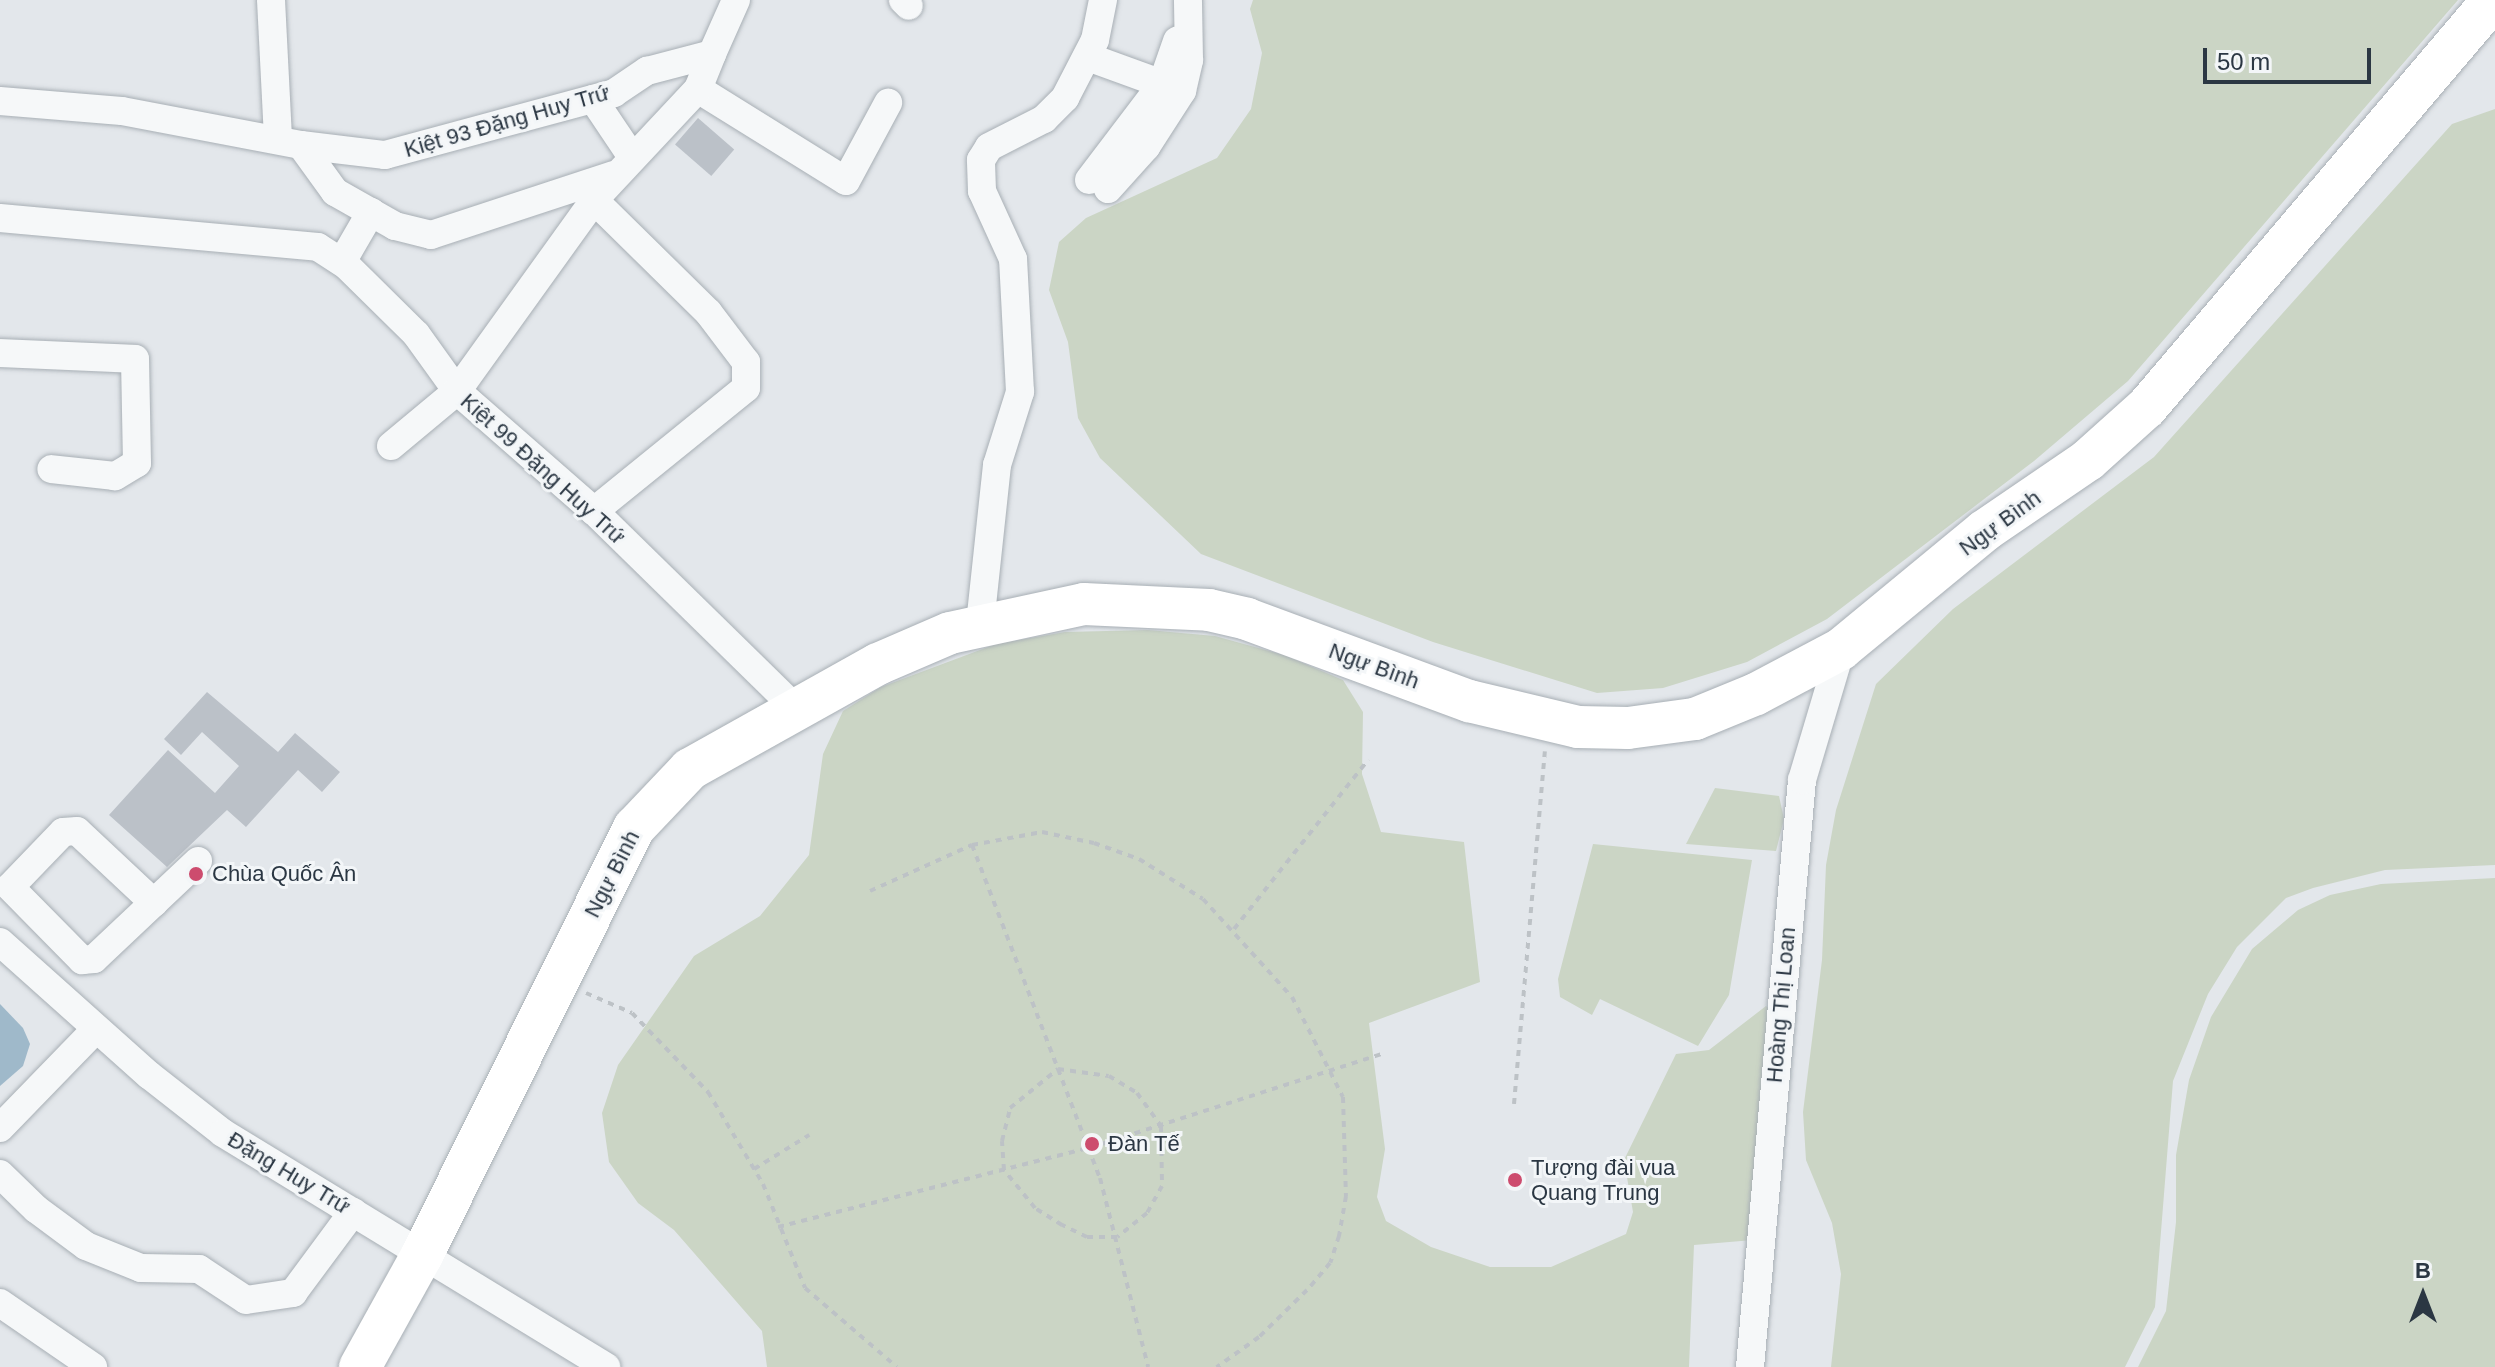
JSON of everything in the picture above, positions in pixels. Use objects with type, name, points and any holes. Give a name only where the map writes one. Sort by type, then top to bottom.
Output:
[{"type":"highway","name":"Ngự Bình","points":[[360,1367],[422,1255],[634,828],[690,769],[878,664],[980,624],[1084,604],[1209,610],[1247,619],[1469,701],[1550,720],[1628,728],[1695,719],[1756,694],[1841,649],[1984,531],[2088,460],[2147,407],[2493,0]]},
{"type":"street","points":[[271,0],[289,143],[335,192],[395,226],[431,235],[623,166]]},
{"type":"street","points":[[391,446],[457,391],[594,200],[698,89],[736,0]]},
{"type":"street","points":[[980,624],[997,465],[1020,392],[1013,259],[982,191],[981,160],[1001,138],[1044,119],[1065,98],[1088,57],[1103,0]]},
{"type":"street","points":[[1172,87],[1174,0]]},
{"type":"street","points":[[1098,185],[1146,147],[1172,87],[1189,60],[1188,0]]},
{"type":"street","name":"Kiệt 93 Đặng Huy Trứ","points":[[0,101],[122,111],[289,143],[385,155],[614,93],[647,71],[712,54]]},
{"type":"street","points":[[1088,57],[1172,87]]},
{"type":"street","points":[[698,89],[846,181],[888,103]]},
{"type":"street","points":[[593,99],[623,166]]},
{"type":"street","points":[[594,200],[708,312],[746,362],[746,388],[594,511]]},
{"type":"street","points":[[342,262],[371,212]]},
{"type":"street","name":"Kiệt 99 Đặng Huy Trứ","points":[[0,218],[318,247],[342,262],[416,334],[457,391],[594,511],[797,710]]},
{"type":"street","points":[[0,353],[135,359],[137,463],[115,476],[51,469]]},
{"type":"street","name":"Hoàng Thị Loan","points":[[1750,1367],[1802,780],[1841,649]]},
{"type":"street","points":[[154,903],[77,831],[63,832],[10,887],[82,960],[94,959],[154,903],[198,861]]},
{"type":"street","points":[[8,949],[46,926]]},
{"type":"street","name":"Đặng Huy Trứ","points":[[8,949],[96,1029],[223,1133],[606,1367]]},
{"type":"street","points":[[0,1128],[96,1029]]},
{"type":"street","points":[[0,1174],[36,1209],[86,1246],[141,1268],[199,1269],[246,1300],[293,1293],[353,1212]]},
{"type":"street","points":[[0,1303],[93,1367]]},
{"type":"path","points":[[1514,1104],[1550,720]]},
{"type":"path","points":[[1234,929],[1368,760]]},
{"type":"path","points":[[870,891],[972,845],[1042,832],[1094,843],[1173,877],[1234,929],[1292,997],[1343,1097],[1346,1196],[1330,1263],[1259,1337],[1217,1367]]},
{"type":"path","points":[[972,845],[1089,1148],[1117,1237],[1148,1367]]},
{"type":"path","points":[[558,981],[632,1013],[708,1092],[754,1169],[805,1288],[897,1367]]},
{"type":"path","points":[[778,1227],[1089,1148],[1385,1053]]},
{"type":"path","points":[[1058,1069],[1109,1076],[1137,1093],[1161,1126],[1162,1186],[1147,1213],[1117,1237],[1087,1237],[1062,1225],[1014,1188],[1004,1170],[1002,1141],[1010,1108],[1058,1069]]},
{"type":"path","points":[[754,1169],[809,1135]]},
{"type":"green space","points":[[1253,0],[2458,0],[2128,381],[2034,461],[1827,619],[1747,662],[1663,688],[1597,693],[1433,642],[1201,554],[1100,458],[1078,418],[1068,342],[1049,290],[1059,242],[1086,218],[1217,158],[1251,109],[1262,53],[1250,9]]},
{"type":"green space","points":[[2495,109],[2495,865],[2385,870],[2313,888],[2286,898],[2237,947],[2208,994],[2173,1081],[2155,1307],[2125,1367],[1831,1367],[1841,1274],[1832,1223],[1806,1160],[1803,1112],[1822,960],[1826,865],[1836,810],[1876,684],[1953,609],[2154,457],[2452,124]]},
{"type":"green space","points":[[1148,630],[1215,636],[1284,655],[1343,680],[1363,712],[1362,774],[1381,832],[1464,842],[1480,982],[1369,1023],[1385,1149],[1377,1197],[1386,1221],[1431,1247],[1490,1267],[1551,1267],[1626,1234],[1633,1212],[1624,1160],[1676,1054],[1709,1050],[1766,1006],[1773,1012],[1753,1240],[1694,1245],[1689,1367],[767,1367],[762,1331],[674,1230],[638,1203],[609,1162],[602,1113],[618,1065],[694,956],[760,916],[809,855],[823,754],[843,711],[881,687],[996,644],[1065,632]]},
{"type":"green space","points":[[1715,788],[1779,796],[1784,819],[1776,851],[1686,844]]},
{"type":"green space","points":[[1593,844],[1752,860],[1729,995],[1698,1046],[1600,999],[1592,1015],[1560,997],[1558,979]]},
{"type":"green space","points":[[2495,878],[2495,1367],[2138,1367],[2166,1311],[2176,1222],[2176,1155],[2189,1080],[2211,1017],[2252,949],[2298,910],[2330,895],[2381,884]]},
{"type":"water","points":[[0,1004],[23,1028],[30,1044],[23,1066],[0,1086]]},
{"type":"building","points":[[698,118],[734,149],[711,176],[675,144]]},
{"type":"building","points":[[207,692],[278,752],[295,733],[340,772],[322,792],[298,770],[246,827],[227,810],[167,867],[109,815],[168,750],[215,793],[239,766],[202,732],[181,755],[164,739]]},
{"type":"place","name":"Chùa Quốc Ân","points":[[196,874]]},
{"type":"place","name":"Đàn Tế","points":[[1092,1144]]},
{"type":"place","name":"Tượng đài vua Quang Trung","points":[[1515,1180]]}]
